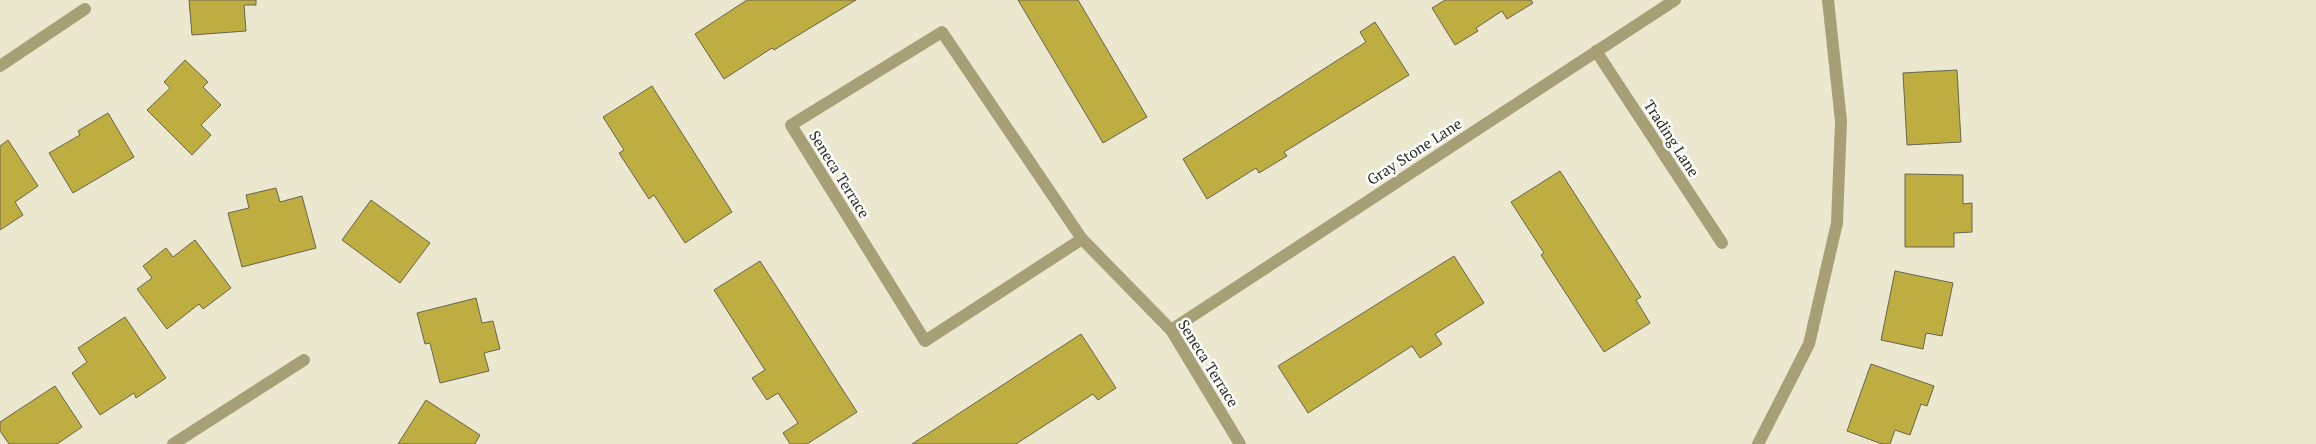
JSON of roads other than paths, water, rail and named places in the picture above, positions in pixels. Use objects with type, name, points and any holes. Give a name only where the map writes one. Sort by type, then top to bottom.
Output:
[{"type":"street","name":"Gray Stone Lane","points":[[1171,330],[1676,0]]},
{"type":"street","points":[[1758,444],[1809,344],[1837,223],[1842,121],[1828,0]]},
{"type":"street","points":[[0,66],[85,9]]},
{"type":"street","name":"Seneca Terrace","points":[[1082,239],[925,341],[791,125],[942,32],[1082,239],[1171,330],[1240,444]]},
{"type":"street","name":"Trading Lane","points":[[1596,51],[1722,243]]},
{"type":"street","points":[[173,444],[304,360]]}]
